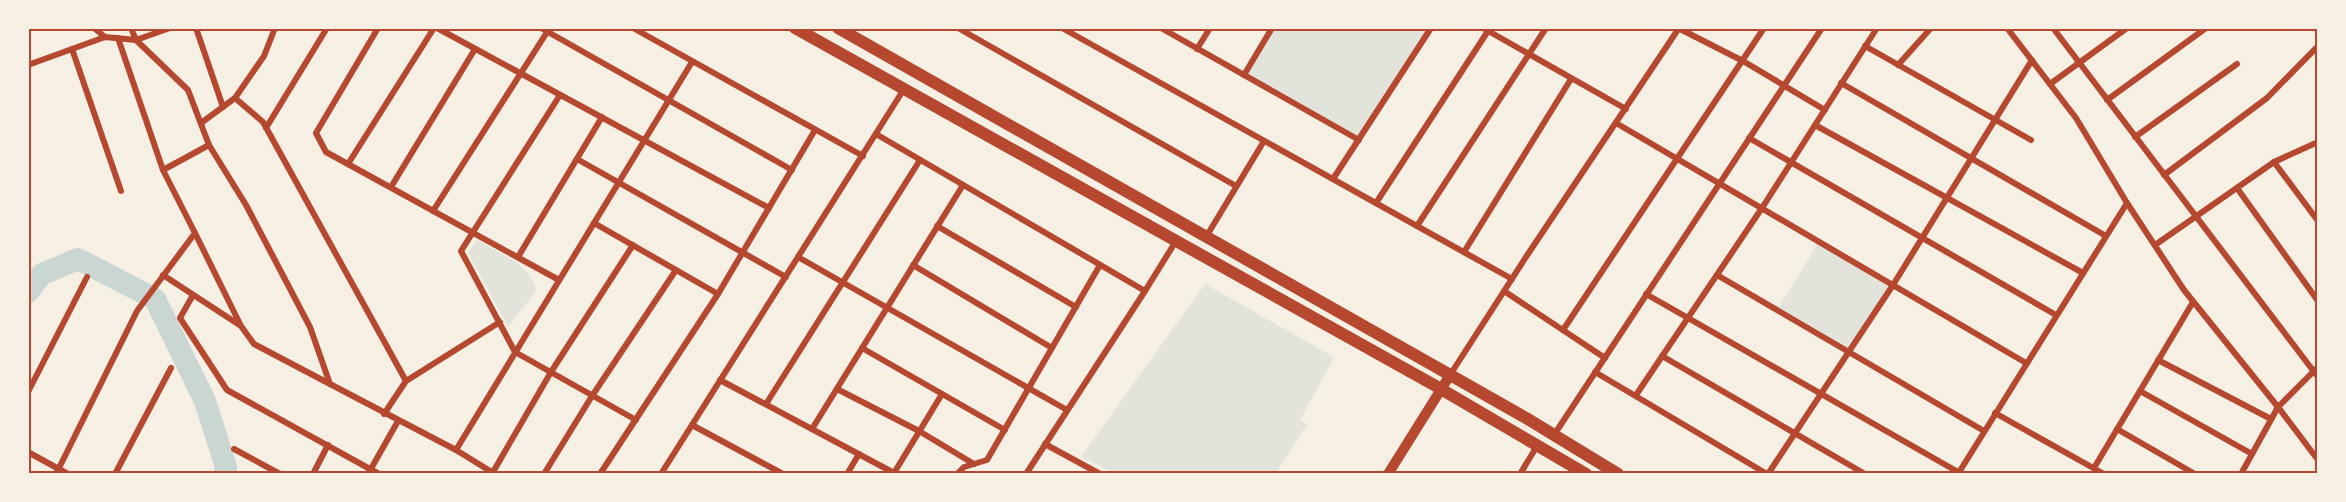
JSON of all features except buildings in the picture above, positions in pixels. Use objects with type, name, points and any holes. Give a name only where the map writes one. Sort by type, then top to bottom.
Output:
[{"type":"main road","points":[[795,28],[1441,389],[1586,474]]},
{"type":"main road","points":[[838,28],[1450,375],[1618,474]]},
{"type":"main road","points":[[1388,474],[1450,375]]},
{"type":"street","points":[[94,28],[105,37]]},
{"type":"street","points":[[131,28],[136,40],[188,90],[209,146],[246,205],[310,327],[330,384]]},
{"type":"street","points":[[28,65],[105,37],[136,40],[170,28]]},
{"type":"street","points":[[196,28],[223,107]]},
{"type":"street","points":[[201,123],[235,99],[264,56],[275,28]]},
{"type":"street","points":[[266,128],[327,28]]},
{"type":"street","points":[[378,28],[316,133],[326,152],[559,280]]},
{"type":"street","points":[[348,164],[435,28],[769,208]]},
{"type":"street","points":[[633,28],[862,156]]},
{"type":"street","points":[[958,28],[1236,186]]},
{"type":"street","points":[[1062,28],[1512,279]]},
{"type":"street","points":[[1161,28],[1359,140]]},
{"type":"street","points":[[1197,49],[1210,28]]},
{"type":"street","points":[[1244,75],[1272,28]]},
{"type":"street","points":[[1333,179],[1431,28]]},
{"type":"street","points":[[1417,226],[1546,28]]},
{"type":"street","points":[[1563,330],[1679,160],[1764,28]]},
{"type":"street","points":[[1554,435],[1822,28]]},
{"type":"street","points":[[1636,395],[1762,208],[1876,28]]},
{"type":"street","points":[[1898,64],[1931,28]]},
{"type":"street","points":[[2007,28],[2076,118],[2127,203],[2193,302],[2278,406],[2318,460]]},
{"type":"street","points":[[2053,28],[2316,372],[2278,406],[2244,472]]},
{"type":"street","points":[[2050,84],[2127,28]]},
{"type":"street","points":[[2108,100],[2206,28]]},
{"type":"street","points":[[1450,375],[1679,29],[1743,61],[1825,110]]},
{"type":"street","points":[[433,211],[546,30],[792,170]]},
{"type":"street","points":[[1376,203],[1485,30],[1626,109]]},
{"type":"street","points":[[118,38],[163,170],[241,326],[254,344],[456,450],[494,473],[551,372],[633,245]]},
{"type":"street","points":[[1865,46],[2031,140]]},
{"type":"street","points":[[2164,175],[2266,99],[2318,46]]},
{"type":"street","points":[[72,49],[121,190]]},
{"type":"street","points":[[391,187],[475,49]]},
{"type":"street","points":[[1595,372],[1768,474],[1893,285],[2032,60]]},
{"type":"street","points":[[456,450],[692,62]]},
{"type":"street","points":[[2136,137],[2237,64]]},
{"type":"street","points":[[1464,252],[1571,79]]},
{"type":"street","points":[[1841,83],[2106,236]]},
{"type":"street","points":[[671,474],[662,472],[904,89]]},
{"type":"street","points":[[561,95],[461,251],[516,352],[636,420]]},
{"type":"street","points":[[235,99],[263,122],[406,381]]},
{"type":"street","points":[[518,257],[602,117]]},
{"type":"street","points":[[1616,123],[2026,363]]},
{"type":"street","points":[[1815,125],[2083,273]]},
{"type":"street","points":[[600,474],[718,294],[815,130]]},
{"type":"street","points":[[876,134],[1145,291]]},
{"type":"street","points":[[1749,138],[2056,315]]},
{"type":"street","points":[[1206,237],[1264,141]]},
{"type":"street","points":[[2155,245],[2274,162],[2318,142]]},
{"type":"street","points":[[163,170],[209,146]]},
{"type":"street","points":[[577,159],[786,277]]},
{"type":"street","points":[[766,404],[920,160]]},
{"type":"street","points":[[2274,162],[2318,220]]},
{"type":"street","points":[[812,429],[886,306],[963,185]]},
{"type":"street","points":[[2236,188],[2318,301]]},
{"type":"street","points":[[1646,294],[1958,473],[2127,203]]},
{"type":"street","points":[[594,223],[718,294]]},
{"type":"street","points":[[937,226],[1076,307]]},
{"type":"street","points":[[58,471],[137,311],[195,233]]},
{"type":"street","points":[[1026,474],[1176,241]]},
{"type":"street","points":[[798,257],[1067,410]]},
{"type":"street","points":[[913,265],[1052,348]]},
{"type":"street","points":[[957,474],[964,467],[987,460],[1100,265]]},
{"type":"street","points":[[544,474],[592,396],[676,270]]},
{"type":"street","points":[[1717,275],[1984,431]]},
{"type":"street","points":[[163,276],[241,326]]},
{"type":"street","points":[[28,392],[87,277]]},
{"type":"street","points":[[1504,291],[1605,358]]},
{"type":"street","points":[[193,295],[180,318],[227,390],[328,445],[369,471],[379,474]]},
{"type":"street","points":[[2094,468],[2193,302]]},
{"type":"street","points":[[384,414],[406,381],[500,322]]},
{"type":"street","points":[[862,348],[1005,430]]},
{"type":"street","points":[[1662,356],[1865,474]]},
{"type":"street","points":[[2158,360],[2271,419]]},
{"type":"street","points":[[115,474],[171,368]]},
{"type":"street","points":[[720,380],[895,473],[942,394]]},
{"type":"street","points":[[837,389],[919,431],[974,464]]},
{"type":"street","points":[[2140,391],[2252,454]]},
{"type":"street","points":[[1995,413],[2104,474]]},
{"type":"street","points":[[369,471],[398,421]]},
{"type":"street","points":[[692,425],[783,474]]},
{"type":"street","points":[[2117,429],[2195,474]]},
{"type":"street","points":[[1045,444],[1100,474]]},
{"type":"street","points":[[313,474],[328,445]]},
{"type":"street","points":[[1520,474],[1537,445]]},
{"type":"street","points":[[234,449],[280,474]]},
{"type":"street","points":[[28,452],[58,471],[69,474]]},
{"type":"street","points":[[847,474],[859,454]]},
{"type":"shaded area","points":[[1272,29],[1431,29],[1359,140],[1244,75]]},
{"type":"shaded area","points":[[477,240],[522,267],[533,282],[536,291],[508,327],[468,253]]},
{"type":"shaded area","points":[[1819,242],[1893,285],[1849,351],[1778,309]]},
{"type":"shaded area","points":[[1205,284],[1334,357],[1300,420],[1307,424],[1276,473],[1114,473],[1081,457]]},
{"type":"waterway","points":[[28,292],[42,274],[78,259],[155,299],[205,401],[226,467],[225,474]]}]
